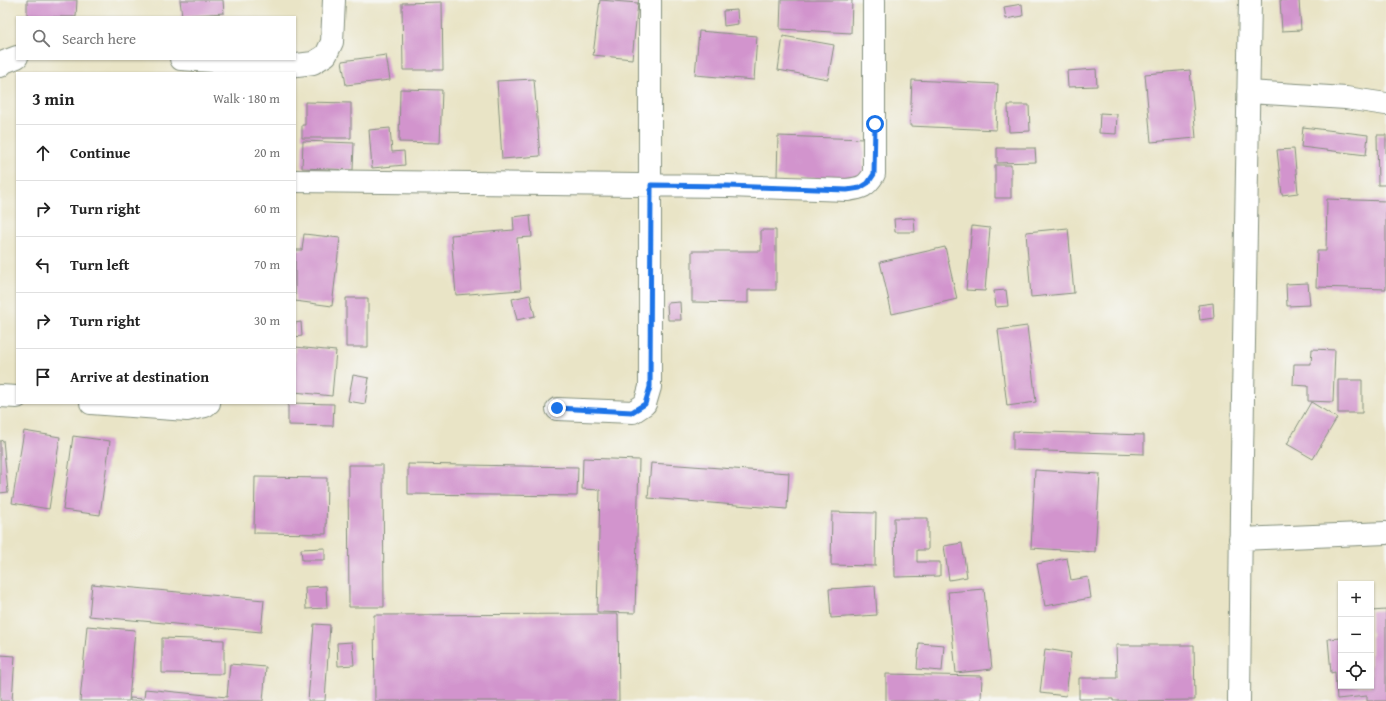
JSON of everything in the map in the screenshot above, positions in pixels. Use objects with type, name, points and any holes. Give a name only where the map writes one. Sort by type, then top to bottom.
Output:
[{"type":"street","points":[[188,60],[233,67],[313,64],[326,55],[332,42],[334,0]]},
{"type":"street","points":[[557,408],[632,412],[645,404],[650,387],[650,0]]},
{"type":"street","points":[[296,181],[728,186],[847,190],[860,188],[868,183],[874,174],[874,0]]},
{"type":"street","points":[[1239,701],[1240,539],[1250,0]]},
{"type":"street","points":[[0,66],[4,62],[16,57]]},
{"type":"street","points":[[1248,92],[1346,98],[1386,104]]},
{"type":"street","points":[[0,396],[16,397]]},
{"type":"street","points":[[105,404],[188,410],[208,404]]},
{"type":"street","points":[[1240,539],[1386,533]]},
{"type":"building","points":[[27,0],[77,0],[76,16],[27,16]]},
{"type":"building","points":[[180,0],[223,0],[224,13],[182,16]]},
{"type":"building","points":[[600,0],[638,3],[632,59],[593,55]]},
{"type":"building","points":[[781,0],[852,0],[851,33],[780,29]]},
{"type":"building","points":[[1280,0],[1299,0],[1301,30],[1282,31]]},
{"type":"building","points":[[442,2],[443,70],[403,70],[402,3]]},
{"type":"building","points":[[1022,4],[1023,16],[1006,19],[1004,7]]},
{"type":"building","points":[[737,10],[738,24],[724,26],[723,11]]},
{"type":"building","points":[[699,31],[757,36],[754,80],[695,75]]},
{"type":"building","points":[[783,36],[834,45],[828,79],[778,70]]},
{"type":"building","points":[[386,55],[390,80],[346,85],[342,61]]},
{"type":"building","points":[[1096,69],[1097,86],[1068,87],[1067,71]]},
{"type":"building","points":[[1190,70],[1196,138],[1151,142],[1145,74]]},
{"type":"building","points":[[534,79],[540,156],[502,159],[497,81]]},
{"type":"building","points":[[912,80],[998,84],[996,130],[910,126]]},
{"type":"building","points":[[400,89],[442,90],[440,143],[399,142]]},
{"type":"building","points":[[305,102],[351,103],[351,138],[302,138],[302,125],[305,125]]},
{"type":"building","points":[[1008,105],[1029,105],[1030,131],[1009,132]]},
{"type":"building","points":[[1100,113],[1117,114],[1116,134],[1099,133]]},
{"type":"building","points":[[1303,127],[1368,135],[1366,155],[1301,147]]},
{"type":"building","points":[[390,128],[392,152],[404,151],[405,165],[372,168],[369,130]]},
{"type":"building","points":[[1377,135],[1386,135],[1386,185],[1378,185]]},
{"type":"building","points":[[778,136],[864,139],[863,180],[777,177]]},
{"type":"building","points":[[303,141],[354,143],[353,170],[302,168]]},
{"type":"building","points":[[997,148],[1035,148],[1036,162],[997,163]]},
{"type":"building","points":[[1294,149],[1298,193],[1282,195],[1277,150]]},
{"type":"building","points":[[995,165],[1011,165],[1011,198],[995,198]]},
{"type":"building","points":[[1327,199],[1386,201],[1386,289],[1316,287],[1317,251],[1326,251]]},
{"type":"building","points":[[530,215],[532,237],[517,238],[521,290],[456,295],[451,235],[514,230],[513,217]]},
{"type":"building","points":[[914,218],[915,232],[895,232],[894,219]]},
{"type":"building","points":[[972,226],[990,228],[985,291],[966,290]]},
{"type":"building","points":[[1068,228],[1074,293],[1031,297],[1026,232]]},
{"type":"building","points":[[761,230],[776,230],[776,290],[748,290],[748,303],[692,302],[692,251],[761,251]]},
{"type":"building","points":[[304,234],[340,238],[332,306],[296,301],[296,250],[302,250]]},
{"type":"building","points":[[945,247],[957,299],[892,314],[880,262]]},
{"type":"building","points":[[1308,283],[1310,305],[1287,306],[1286,284]]},
{"type":"building","points":[[1006,290],[1008,306],[996,307],[994,291]]},
{"type":"building","points":[[530,295],[535,316],[517,320],[512,299]]},
{"type":"building","points":[[346,298],[368,298],[368,347],[346,347]]},
{"type":"building","points":[[680,302],[681,320],[668,320],[667,303]]},
{"type":"building","points":[[1213,303],[1214,318],[1200,320],[1198,305]]},
{"type":"building","points":[[301,322],[302,336],[296,337],[296,323]]},
{"type":"building","points":[[1027,326],[1036,402],[1007,406],[998,330]]},
{"type":"building","points":[[296,347],[336,351],[332,396],[296,392]]},
{"type":"building","points":[[1312,349],[1335,350],[1333,402],[1308,401],[1308,386],[1293,385],[1294,364],[1311,364]]},
{"type":"building","points":[[353,375],[369,378],[365,404],[348,401]]},
{"type":"building","points":[[1338,380],[1362,380],[1362,413],[1338,413]]},
{"type":"building","points":[[1311,402],[1337,418],[1313,459],[1287,444]]},
{"type":"building","points":[[288,404],[334,404],[333,426],[288,425]]},
{"type":"building","points":[[24,431],[60,437],[49,509],[12,503]]},
{"type":"building","points":[[1013,431],[1144,435],[1144,454],[1013,450]]},
{"type":"building","points":[[73,436],[110,441],[100,515],[63,510]]},
{"type":"building","points":[[3,440],[8,492],[0,493],[0,441]]},
{"type":"building","points":[[583,458],[639,460],[635,613],[597,612],[600,490],[582,489]]},
{"type":"building","points":[[651,463],[789,473],[787,509],[648,498]]},
{"type":"building","points":[[408,464],[578,467],[577,496],[408,494]]},
{"type":"building","points":[[348,465],[383,465],[384,607],[349,607]]},
{"type":"building","points":[[1035,470],[1100,474],[1095,552],[1031,548]]},
{"type":"building","points":[[255,477],[327,478],[326,534],[254,533]]},
{"type":"building","points":[[832,512],[876,513],[875,566],[831,565]]},
{"type":"building","points":[[894,518],[928,518],[928,550],[917,550],[917,562],[940,562],[940,576],[895,577]]},
{"type":"building","points":[[962,543],[967,577],[949,580],[944,546]]},
{"type":"building","points":[[325,548],[325,560],[302,560],[301,549]]},
{"type":"building","points":[[1067,558],[1071,580],[1088,577],[1091,598],[1045,606],[1037,564]]},
{"type":"building","points":[[92,584],[264,600],[261,632],[89,616]]},
{"type":"building","points":[[326,586],[327,608],[306,609],[305,587]]},
{"type":"building","points":[[875,586],[877,615],[831,618],[829,589]]},
{"type":"building","points":[[984,589],[992,669],[956,673],[948,592]]},
{"type":"building","points":[[1386,610],[1386,701],[1367,701],[1367,696],[1337,699],[1335,672],[1331,673],[1328,639],[1338,638],[1338,689],[1374,689],[1374,611]]},
{"type":"building","points":[[618,614],[619,701],[375,701],[374,615]]},
{"type":"building","points":[[314,624],[330,625],[325,701],[308,701]]},
{"type":"building","points":[[87,626],[135,630],[129,701],[80,701]]},
{"type":"building","points":[[162,638],[224,640],[224,674],[162,673]]},
{"type":"building","points":[[352,642],[354,665],[338,666],[337,643]]},
{"type":"building","points":[[919,643],[944,645],[942,671],[917,669]]},
{"type":"building","points":[[1116,645],[1194,645],[1195,700],[1113,701],[1113,699],[1079,699],[1079,678],[1117,678]]},
{"type":"building","points":[[1045,649],[1071,653],[1066,696],[1040,693]]},
{"type":"building","points":[[0,655],[15,656],[12,701],[0,701]]},
{"type":"building","points":[[230,664],[266,667],[263,701],[130,701],[130,698],[144,699],[145,689],[227,697]]},
{"type":"building","points":[[886,674],[982,676],[981,701],[886,701]]},
{"type":"route","points":[[557,408],[632,412],[645,404],[650,387],[651,185],[847,190],[860,188],[868,183],[874,174],[875,124]]}]
